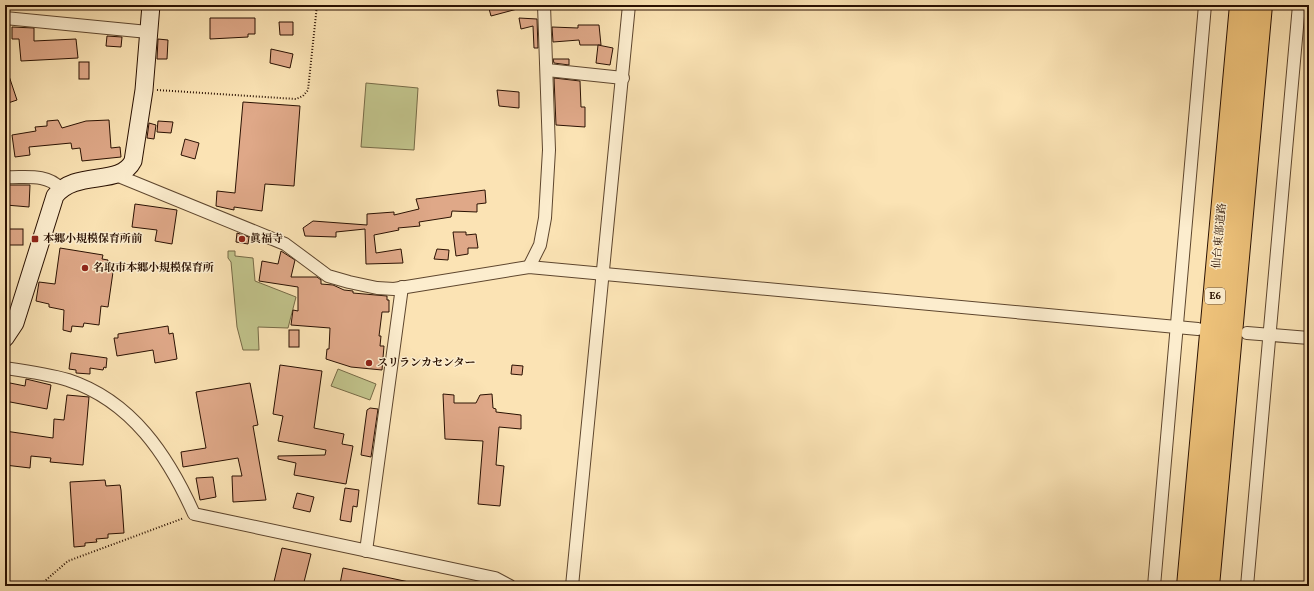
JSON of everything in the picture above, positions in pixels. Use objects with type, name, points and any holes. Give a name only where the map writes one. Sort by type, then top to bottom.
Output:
[{"type":"highway","name":"仙台東部道路","points":[[1188,586],[1241,5]]},
{"type":"highway","name":"仙台東部道路","points":[[1208,586],[1261,5]]},
{"type":"street","points":[[5,338],[15,323],[55,196],[60,188],[70,182],[116,175],[126,170],[133,161],[144,90],[151,5]]},
{"type":"street","points":[[529,267],[540,245],[545,218],[549,150],[544,5]]},
{"type":"street","points":[[572,586],[629,5]]},
{"type":"street","points":[[1154,586],[1205,5]]},
{"type":"street","points":[[1247,586],[1299,5]]},
{"type":"street","points":[[5,18],[148,32]]},
{"type":"street","points":[[547,70],[623,78]]},
{"type":"street","points":[[116,175],[285,244],[328,276],[377,288],[402,287],[529,267],[1198,329]]},
{"type":"street","points":[[5,178],[45,178],[54,181],[60,188]]},
{"type":"street","points":[[366,551],[402,287]]},
{"type":"street","points":[[1247,333],[1309,338]]},
{"type":"street","points":[[5,368],[68,380],[94,392],[116,406],[132,419],[158,446],[180,484],[194,514],[495,578],[510,586]]},
{"type":"path","points":[[144,90],[296,99],[303,96],[308,90],[316,5]]},
{"type":"path","points":[[39,586],[68,561],[194,514]]},
{"type":"green space","points":[[366,83],[418,88],[414,150],[361,147]]},
{"type":"green space","points":[[228,251],[235,251],[235,256],[253,258],[255,281],[296,297],[288,328],[258,327],[259,350],[243,350],[237,327],[231,262],[228,258]]},
{"type":"green space","points":[[338,369],[376,384],[370,400],[331,386]]},
{"type":"building","points":[[488,5],[521,5],[521,8],[491,16]]},
{"type":"building","points":[[210,18],[255,18],[255,34],[248,34],[248,37],[210,39]]},
{"type":"building","points":[[519,18],[537,19],[538,48],[534,48],[533,26],[521,29]]},
{"type":"building","points":[[279,22],[293,22],[293,35],[280,35]]},
{"type":"building","points":[[578,25],[599,25],[601,45],[580,45],[579,40],[553,42],[552,27],[578,28]]},
{"type":"building","points":[[12,27],[34,28],[34,41],[76,39],[78,58],[21,61],[19,39],[12,39]]},
{"type":"building","points":[[107,36],[122,37],[121,47],[106,46]]},
{"type":"building","points":[[158,39],[168,40],[167,59],[157,59]]},
{"type":"building","points":[[598,45],[613,48],[610,65],[596,63]]},
{"type":"building","points":[[271,49],[293,54],[290,68],[270,63]]},
{"type":"building","points":[[553,59],[569,59],[569,65],[554,63]]},
{"type":"building","points":[[79,62],[89,62],[89,79],[79,79]]},
{"type":"building","points":[[5,70],[7,70],[17,100],[8,103],[5,103]]},
{"type":"building","points":[[554,78],[580,81],[581,107],[585,107],[585,127],[556,125]]},
{"type":"building","points":[[497,90],[519,92],[519,108],[499,106]]},
{"type":"building","points":[[243,102],[300,106],[294,186],[265,184],[262,211],[234,207],[234,210],[216,206],[217,191],[235,193]]},
{"type":"building","points":[[58,120],[62,128],[86,121],[109,120],[111,148],[120,147],[121,157],[82,161],[80,148],[72,149],[71,143],[29,147],[30,155],[15,157],[12,135],[36,131],[35,127],[47,126],[47,121]]},
{"type":"building","points":[[158,121],[173,122],[171,133],[157,132]]},
{"type":"building","points":[[149,123],[156,125],[154,139],[147,138]]},
{"type":"building","points":[[185,139],[199,143],[195,159],[181,155]]},
{"type":"building","points":[[6,185],[30,185],[29,207],[6,205]]},
{"type":"building","points":[[485,190],[486,203],[477,204],[477,212],[452,211],[451,217],[419,222],[420,226],[398,228],[399,230],[374,235],[376,253],[401,249],[403,263],[366,264],[365,229],[336,232],[336,237],[305,236],[303,228],[313,221],[367,225],[367,214],[394,212],[394,215],[419,209],[416,199]]},
{"type":"building","points":[[135,204],[177,210],[172,244],[155,241],[157,230],[132,227]]},
{"type":"building","points":[[5,229],[23,229],[23,245],[5,245]]},
{"type":"building","points":[[453,232],[466,232],[466,235],[476,234],[478,248],[468,248],[468,254],[456,256]]},
{"type":"building","points":[[237,233],[249,237],[248,244],[236,242]]},
{"type":"building","points":[[60,248],[103,255],[102,259],[108,260],[108,264],[114,265],[108,307],[101,306],[99,325],[84,323],[83,327],[72,326],[71,332],[63,330],[64,310],[49,307],[49,304],[36,301],[39,282],[55,284]]},
{"type":"building","points":[[437,249],[449,250],[448,260],[434,259]]},
{"type":"building","points":[[281,251],[295,260],[291,277],[317,277],[321,280],[321,284],[333,285],[344,290],[353,291],[353,293],[387,296],[387,300],[389,300],[389,312],[382,312],[379,336],[381,336],[380,346],[384,346],[382,370],[351,367],[326,359],[327,349],[329,349],[330,328],[291,325],[293,310],[298,311],[298,287],[259,281],[262,261],[278,264]]},
{"type":"building","points":[[168,326],[169,334],[173,333],[177,359],[155,363],[153,350],[117,356],[114,338],[118,338],[118,334]]},
{"type":"building","points":[[289,330],[299,330],[299,347],[289,347]]},
{"type":"building","points":[[71,353],[107,358],[106,368],[104,367],[103,370],[90,368],[90,374],[76,373],[76,370],[69,369]]},
{"type":"building","points":[[280,365],[322,371],[314,428],[344,434],[342,444],[353,446],[346,484],[294,475],[296,463],[278,459],[278,456],[325,455],[326,450],[278,441],[283,416],[273,414]]},
{"type":"building","points":[[512,365],[523,366],[522,375],[511,374]]},
{"type":"building","points":[[26,379],[51,385],[47,409],[5,401],[5,382],[25,386]]},
{"type":"building","points":[[250,383],[258,425],[253,426],[266,500],[233,502],[232,476],[242,476],[238,458],[183,467],[181,452],[206,448],[196,392]]},
{"type":"building","points":[[443,394],[454,395],[454,403],[476,403],[480,395],[492,394],[493,408],[496,409],[496,412],[521,415],[521,429],[499,427],[496,465],[504,466],[500,506],[478,504],[483,441],[445,439]]},
{"type":"building","points":[[67,395],[89,397],[83,465],[50,462],[51,458],[31,456],[30,468],[5,465],[5,431],[53,438],[54,419],[64,420]]},
{"type":"building","points":[[370,408],[378,409],[371,457],[361,455],[367,410]]},
{"type":"building","points":[[213,477],[216,497],[200,500],[196,478]]},
{"type":"building","points":[[105,480],[106,486],[120,485],[124,533],[108,534],[108,538],[96,539],[97,542],[85,543],[85,546],[74,547],[70,482]]},
{"type":"building","points":[[345,488],[359,490],[357,507],[353,506],[351,522],[340,520]]},
{"type":"building","points":[[297,493],[314,497],[310,512],[293,508]]},
{"type":"building","points":[[282,548],[311,554],[303,586],[273,586]]},
{"type":"building","points":[[343,568],[409,582],[408,586],[347,586],[340,584]]},
{"type":"place","name":"本郷小規模保育所前","points":[[35,239]]},
{"type":"place","name":"眞福寺","points":[[242,239]]},
{"type":"place","name":"名取市本郷小規模保育所","points":[[85,268]]},
{"type":"place","name":"スリランカセンター","points":[[369,363]]}]
